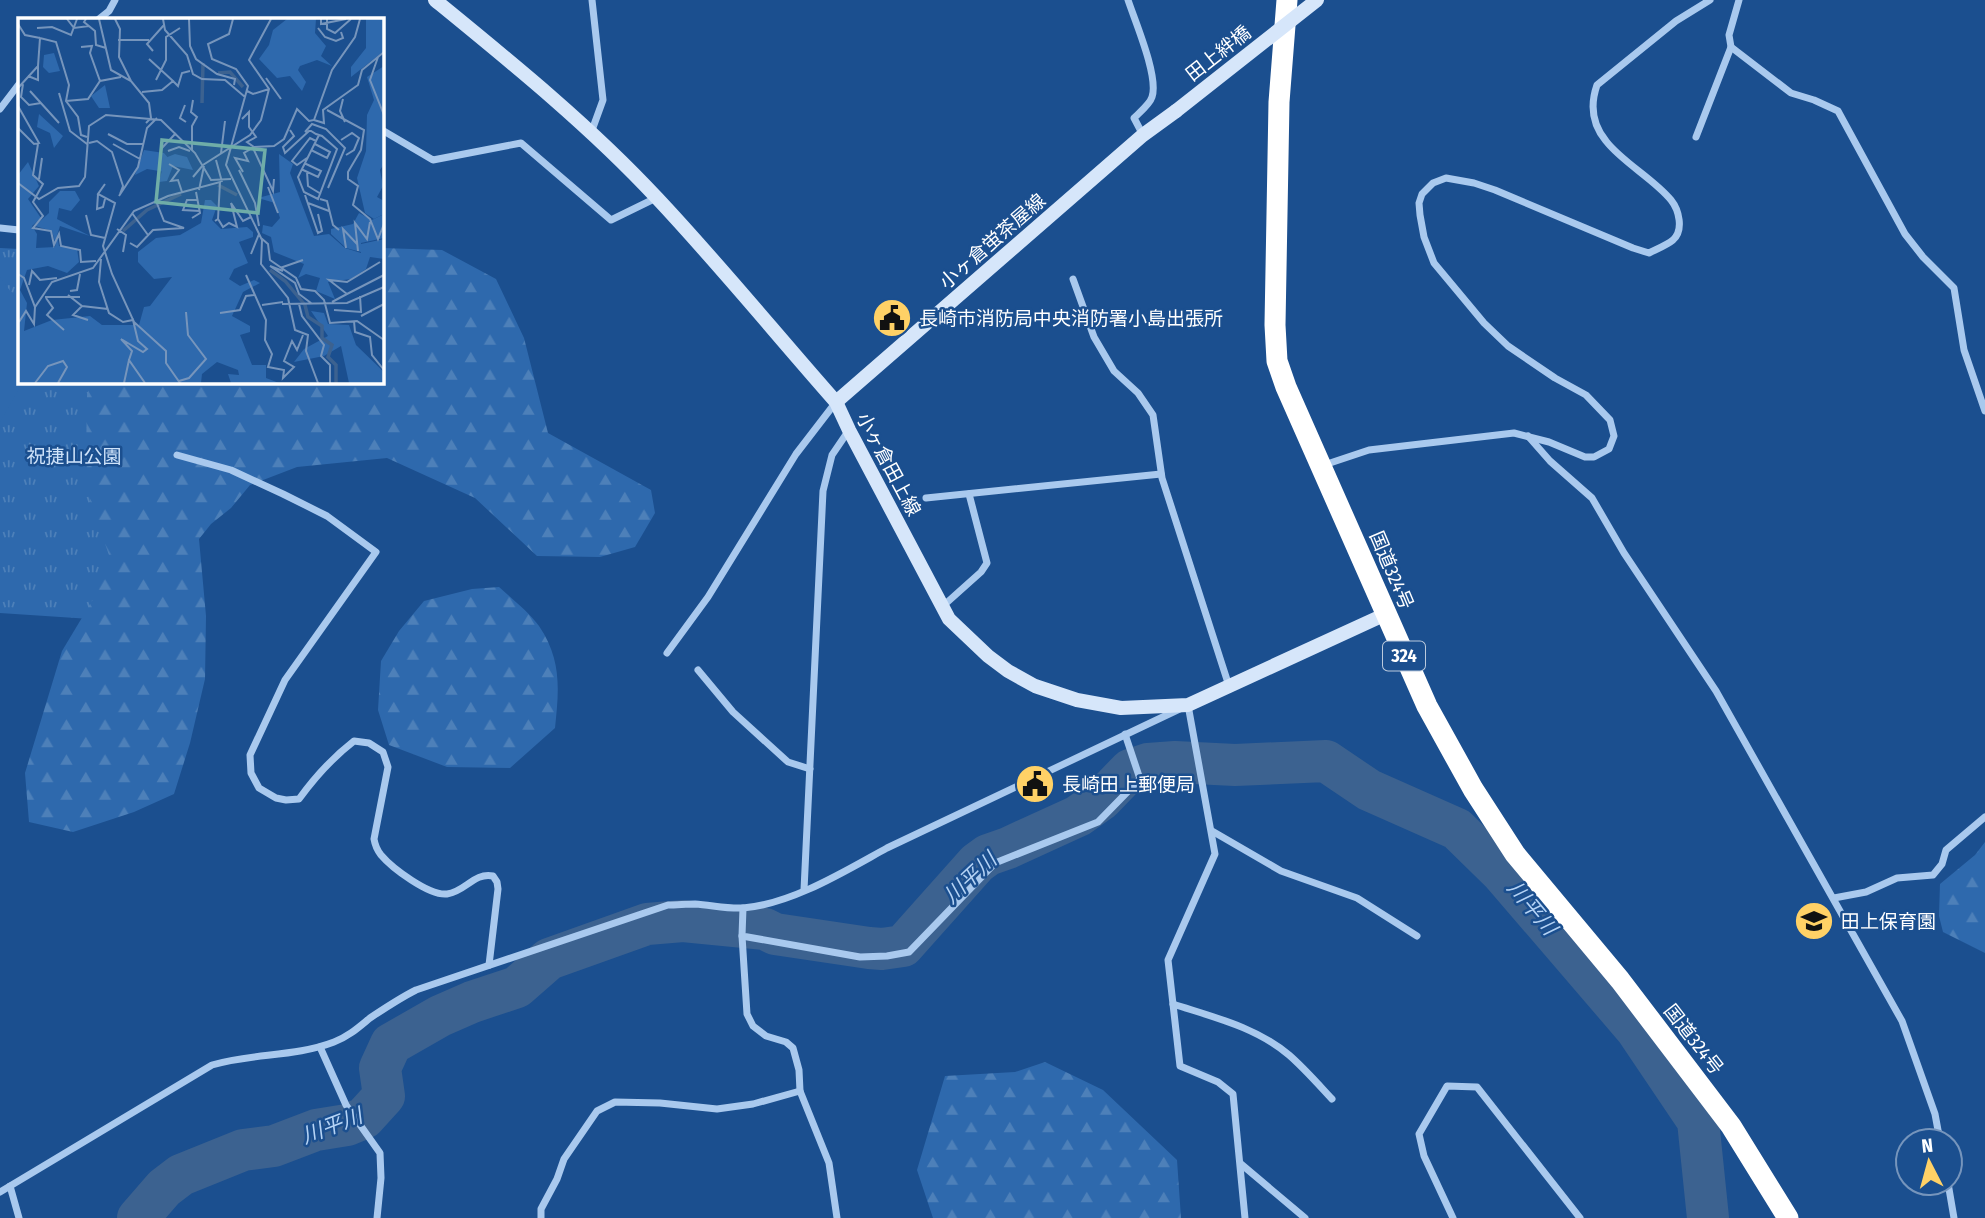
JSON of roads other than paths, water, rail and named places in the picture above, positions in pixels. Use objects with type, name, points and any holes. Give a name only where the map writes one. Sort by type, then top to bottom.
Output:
[{"type":"highway","name":"国道324号","points":[[1287,0],[1279,102],[1275,325],[1277,361],[1286,387],[1427,706],[1493,823],[1515,854],[1620,980],[1731,1126],[1788,1218]]},
{"type":"main road","name":"小ヶ倉田上線","points":[[435,0],[506,58],[656,197],[836,402],[949,619],[1008,671],[1035,686],[1077,700],[1121,708],[1188,705],[1386,614]]},
{"type":"main road","name":"田上絆橋","points":[[1176,111],[1317,0]]},
{"type":"main road","name":"小ヶ倉蛍茶屋線","points":[[836,402],[1143,135],[1176,111]]},
{"type":"street","points":[[100,18],[109,11],[115,0]]},
{"type":"street","points":[[590,134],[603,100],[592,0]]},
{"type":"street","points":[[1128,0],[1154,85],[1152,99],[1134,118],[1143,135]]},
{"type":"street","points":[[1322,465],[1369,450],[1514,433],[1549,442],[1585,457],[1594,457],[1609,449],[1614,436],[1610,420],[1586,395],[1508,346],[1484,323],[1434,263],[1424,237],[1419,203],[1422,194],[1433,183],[1446,178],[1495,190],[1649,253],[1674,239],[1680,229],[1679,217],[1672,201],[1605,141],[1594,119],[1592,99],[1597,85],[1676,21],[1710,0]]},
{"type":"street","points":[[1696,137],[1731,47],[1729,35],[1739,0]]},
{"type":"street","points":[[1731,47],[1791,93],[1838,111],[1905,234],[1923,257],[1954,288],[1964,350],[1985,411]]},
{"type":"street","points":[[0,109],[18,85]]},
{"type":"street","points":[[383,131],[433,160],[520,143],[611,220],[656,197]]},
{"type":"street","points":[[0,228],[18,230]]},
{"type":"street","points":[[1073,279],[1094,337],[1114,371],[1138,393],[1153,415],[1161,474],[1229,687]]},
{"type":"street","points":[[667,653],[708,597],[796,454],[836,402]]},
{"type":"street","points":[[804,890],[823,491],[832,455],[849,430]]},
{"type":"street","points":[[1527,436],[1550,461],[1592,498],[1624,553],[1716,691],[1902,1021],[1937,1127]]},
{"type":"street","points":[[177,455],[231,470],[283,494],[327,516],[376,552],[285,680],[250,754],[251,773],[259,788],[276,798],[299,799],[337,754],[354,741],[369,743],[383,752],[388,767],[374,839],[376,847],[398,871],[435,892],[447,894],[479,876],[493,876],[498,889],[489,965]]},
{"type":"street","points":[[926,498],[1161,474]]},
{"type":"street","points":[[943,606],[981,572],[987,563],[969,494]]},
{"type":"street","points":[[698,670],[733,712],[788,762],[810,769]]},
{"type":"street","points":[[0,1192],[212,1065],[336,1042],[416,990],[668,905],[743,908],[774,902],[1188,705],[1215,854],[1168,960],[1180,1066],[1218,1082],[1233,1094],[1245,1218]]},
{"type":"street","points":[[742,936],[860,957],[909,952],[995,863],[1098,822],[1140,779],[1125,734]]},
{"type":"street","points":[[1835,898],[1866,892],[1897,878],[1933,875],[1942,864],[1945,850],[1985,817]]},
{"type":"street","points":[[1212,831],[1282,871],[1357,898],[1417,936]]},
{"type":"street","points":[[743,908],[747,1014],[753,1026],[766,1036],[786,1042],[793,1048],[799,1070],[800,1091],[829,1163],[837,1218]]},
{"type":"street","points":[[1173,1004],[1236,1025],[1268,1040],[1290,1055],[1332,1098]]},
{"type":"street","points":[[320,1047],[346,1105],[380,1153],[381,1178],[377,1218]]},
{"type":"street","points":[[1453,1218],[1424,1156],[1419,1134],[1447,1086],[1477,1087],[1580,1218]]},
{"type":"street","points":[[541,1218],[541,1209],[564,1159],[597,1111],[615,1102],[717,1109],[753,1104],[800,1091]]},
{"type":"street","points":[[1241,1164],[1305,1218]]},
{"type":"street","points":[[10,1186],[19,1218]]},
{"type":"street","points":[[1950,1197],[1954,1218]]},
{"type":"waterway","name":"川平川","points":[[138,1218],[164,1188],[181,1175],[243,1150],[274,1146],[316,1130],[347,1125],[364,1118],[384,1096],[380,1068],[391,1044],[440,1016],[517,987],[549,959],[647,924],[683,921],[765,929],[775,934],[869,948],[903,946],[977,863],[988,855],[1078,816],[1102,799],[1130,770],[1148,764],[1175,762],[1235,765],[1326,761],[1369,790],[1457,829],[1502,873],[1636,1029],[1698,1121],[1708,1218]]},
{"type":"place","name":"長崎市消防局中央消防署小島出張所","points":[[892,318]]},
{"type":"place","name":"長崎田上郵便局","points":[[1035,784]]},
{"type":"place","name":"田上保育園","points":[[1814,921]]},
{"type":"park label","name":"祝捷山公園","points":[[74,456]]}]
